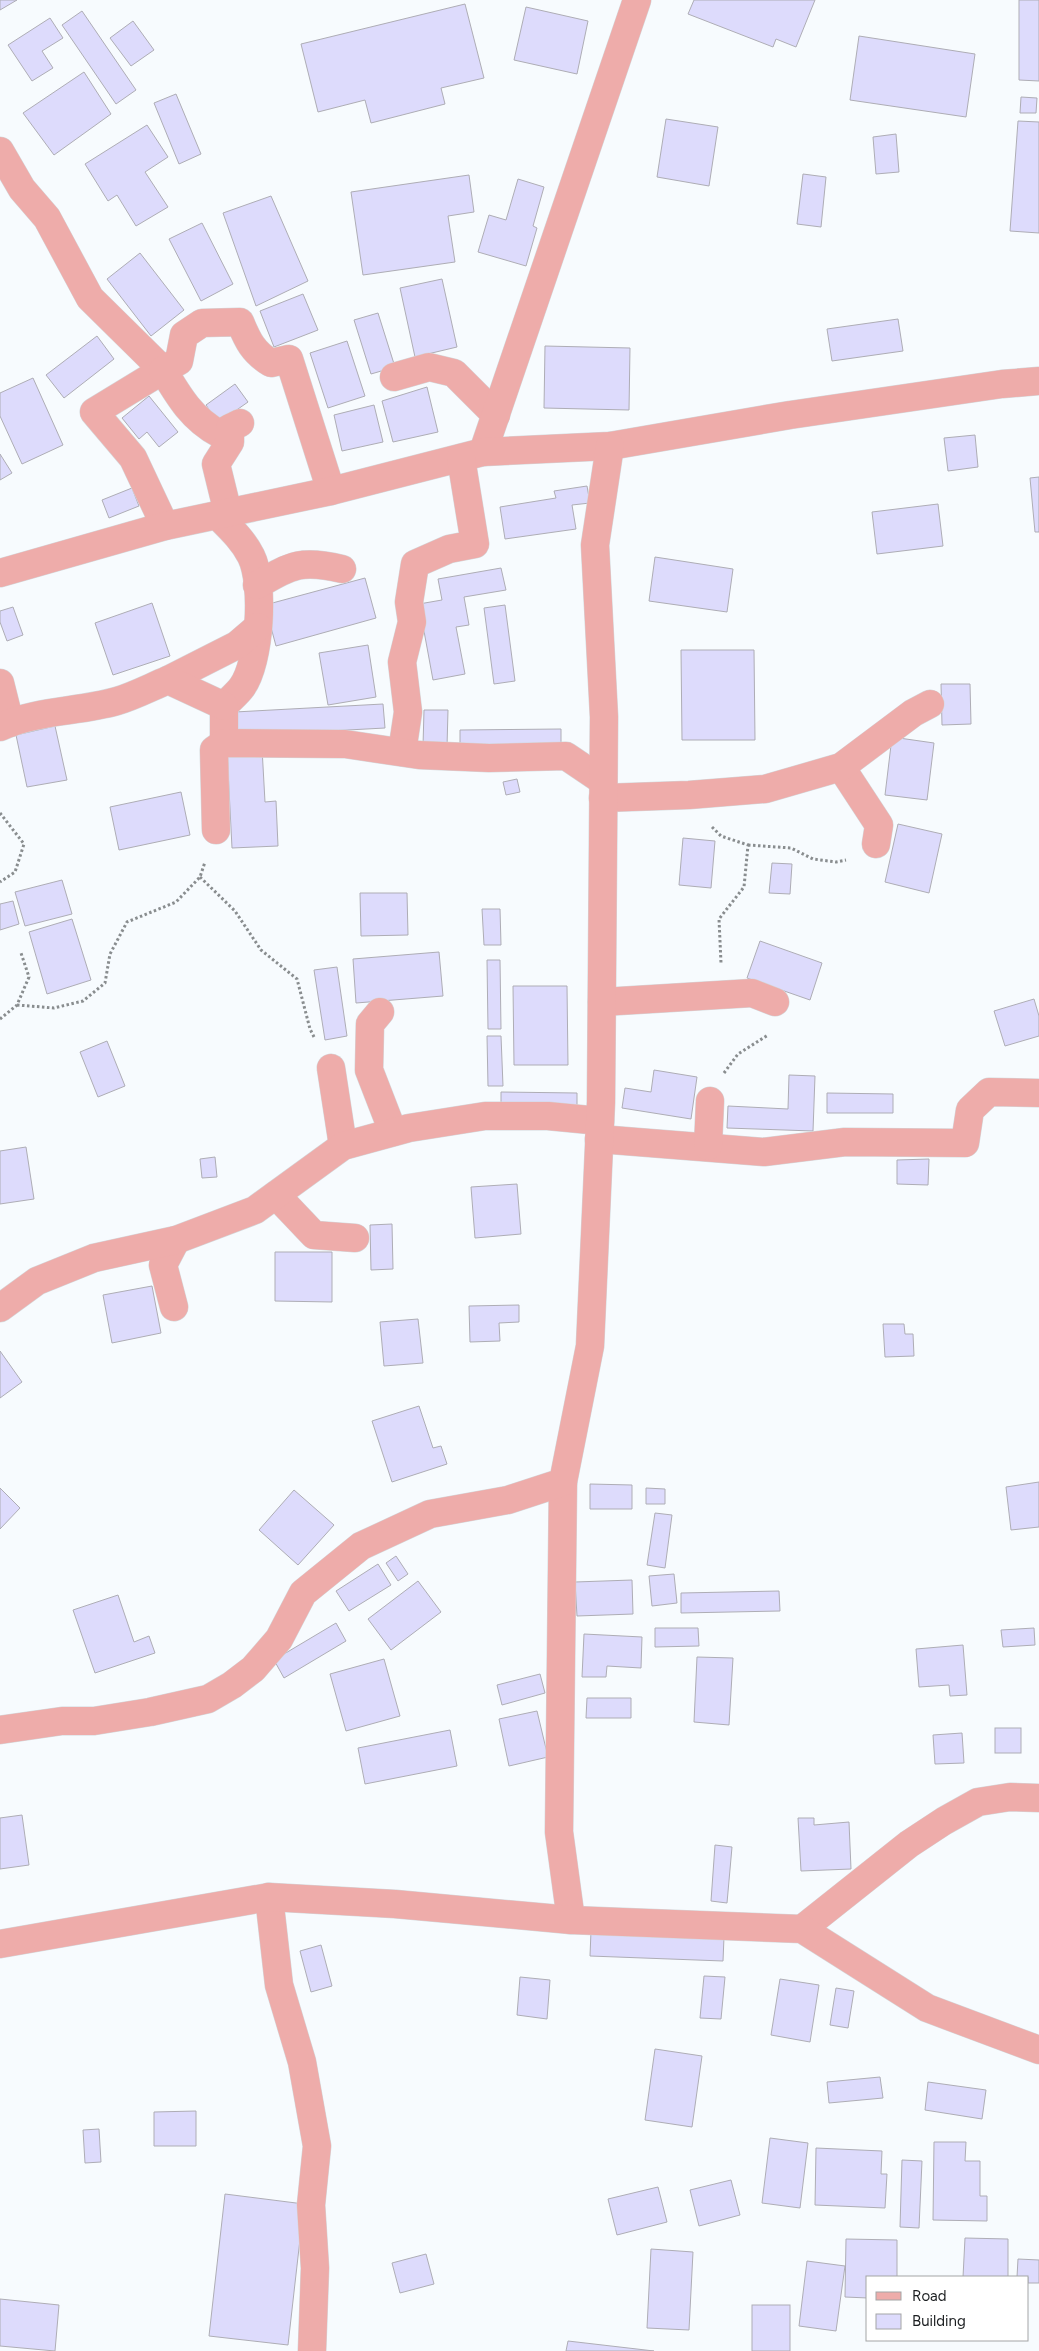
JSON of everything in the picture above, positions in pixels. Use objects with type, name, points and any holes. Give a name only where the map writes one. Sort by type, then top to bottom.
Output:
[{"type":"street","points":[[402,752],[408,712],[402,662],[412,622],[409,602],[415,564],[449,549],[475,544],[472,455],[496,415],[637,0]]},
{"type":"street","points":[[0,151],[22,189],[47,218],[90,298],[163,370],[186,408],[206,426],[220,434],[236,425],[230,442],[216,464],[223,514],[252,558],[257,585],[258,627],[256,648],[243,685],[224,706],[224,743]]},
{"type":"street","points":[[165,526],[133,458],[94,412],[179,361],[184,335],[202,323],[240,322],[249,342],[258,355],[271,363],[289,359],[331,491]]},
{"type":"street","points":[[394,377],[429,367],[454,373],[496,415]]},
{"type":"street","points":[[0,572],[165,526],[331,491],[472,455],[610,446],[790,414],[1002,384],[1039,381]]},
{"type":"street","points":[[570,1920],[559,1832],[563,1482],[590,1346],[600,1130],[604,717],[595,546],[610,446]]},
{"type":"street","points":[[257,585],[291,566],[317,563],[342,569]]},
{"type":"street","points":[[0,683],[5,725],[118,701],[168,680],[237,645],[258,627]]},
{"type":"street","points":[[168,680],[224,706]]},
{"type":"street","points":[[216,830],[214,750],[224,743],[345,744],[402,752],[490,758],[566,756],[603,789],[703,794],[765,788],[841,767],[913,712],[930,704]]},
{"type":"street","points":[[841,767],[879,825],[876,844]]},
{"type":"street","points":[[602,1002],[721,993],[752,993],[776,1002]]},
{"type":"street","points":[[380,1012],[370,1024],[369,1070],[393,1132]]},
{"type":"street","points":[[331,1068],[344,1146]]},
{"type":"street","points":[[0,1308],[36,1281],[94,1258],[176,1240],[255,1210],[344,1146],[393,1132],[485,1116],[548,1116],[600,1130],[764,1152],[845,1142],[965,1143],[970,1110],[989,1092],[1039,1093]]},
{"type":"street","points":[[708,1146],[710,1101]]},
{"type":"street","points":[[276,1195],[314,1236],[356,1238]]},
{"type":"street","points":[[174,1307],[163,1265],[176,1240]]},
{"type":"street","points":[[0,1730],[62,1721],[94,1721],[150,1712],[208,1699],[232,1685],[253,1669],[279,1639],[303,1593],[361,1546],[430,1514],[508,1500],[563,1482]]},
{"type":"street","points":[[802,1929],[909,1844],[978,1802],[1010,1797],[1039,1798]]},
{"type":"street","points":[[269,1898],[279,1985],[302,2062],[317,2146],[311,2205],[315,2268],[312,2351]]},
{"type":"street","points":[[0,1944],[269,1898],[395,1904],[570,1920],[802,1929],[927,2008],[1039,2050]]},
{"type":"path","points":[[703,794],[703,819],[721,836],[748,845],[791,848],[813,859],[836,862],[873,853],[876,844]]},
{"type":"path","points":[[0,813],[24,844],[15,872],[0,882]]},
{"type":"path","points":[[17,1005],[54,1008],[83,1001],[105,983],[110,954],[127,922],[176,902],[200,877],[216,830]]},
{"type":"path","points":[[721,993],[720,919],[744,887],[748,845]]},
{"type":"path","points":[[200,877],[235,911],[261,950],[297,979],[310,1029],[331,1068]]},
{"type":"path","points":[[0,1018],[17,1005],[28,977],[21,953]]},
{"type":"path","points":[[710,1101],[714,1086],[738,1054],[770,1034],[782,1023],[776,1002]]},
{"type":"building","points":[[0,0],[17,0],[0,10]]},
{"type":"building","points":[[694,0],[815,0],[796,47],[776,39],[773,47],[688,14]]},
{"type":"building","points":[[1019,0],[1039,0],[1039,81],[1019,80]]},
{"type":"building","points":[[465,4],[484,78],[441,88],[445,104],[371,123],[365,100],[318,112],[301,44]]},
{"type":"building","points":[[526,7],[588,21],[577,74],[514,60]]},
{"type":"building","points":[[82,11],[136,90],[116,104],[62,25]]},
{"type":"building","points":[[50,18],[63,38],[42,51],[53,68],[32,81],[8,45]]},
{"type":"building","points":[[133,21],[154,50],[131,66],[110,38]]},
{"type":"building","points":[[859,36],[975,54],[966,117],[850,100]]},
{"type":"building","points":[[84,72],[111,114],[54,155],[23,113]]},
{"type":"building","points":[[176,94],[201,154],[179,164],[154,103]]},
{"type":"building","points":[[1021,97],[1037,98],[1036,113],[1020,113]]},
{"type":"building","points":[[666,119],[718,127],[709,186],[657,177]]},
{"type":"building","points":[[1018,121],[1039,122],[1039,233],[1010,231]]},
{"type":"building","points":[[147,125],[168,157],[145,172],[168,207],[136,226],[117,195],[108,201],[85,164]]},
{"type":"building","points":[[896,134],[899,172],[876,174],[873,137]]},
{"type":"building","points":[[803,174],[826,177],[821,227],[797,224]]},
{"type":"building","points":[[469,175],[474,212],[448,216],[455,262],[363,275],[351,192]]},
{"type":"building","points":[[518,179],[544,187],[533,226],[537,228],[526,266],[478,252],[489,215],[506,220]]},
{"type":"building","points":[[271,196],[308,281],[256,306],[223,213]]},
{"type":"building","points":[[202,223],[233,284],[201,301],[169,239]]},
{"type":"building","points":[[140,253],[184,310],[151,336],[107,279]]},
{"type":"building","points":[[442,279],[457,347],[415,357],[400,288]]},
{"type":"building","points":[[303,294],[318,330],[274,347],[260,311]]},
{"type":"building","points":[[378,313],[395,367],[371,374],[354,320]]},
{"type":"building","points":[[898,319],[903,351],[832,361],[827,329]]},
{"type":"building","points":[[97,336],[114,359],[64,398],[46,375]]},
{"type":"building","points":[[347,341],[365,396],[328,408],[310,353]]},
{"type":"building","points":[[545,346],[630,348],[629,410],[544,408]]},
{"type":"building","points":[[33,378],[63,445],[22,464],[0,416],[0,393]]},
{"type":"building","points":[[235,384],[248,402],[218,423],[206,405]]},
{"type":"building","points":[[427,387],[438,432],[393,442],[382,401]]},
{"type":"building","points":[[149,396],[178,432],[159,447],[147,432],[139,439],[122,418]]},
{"type":"building","points":[[374,405],[383,442],[342,451],[334,415]]},
{"type":"building","points":[[975,435],[978,467],[948,471],[944,438]]},
{"type":"building","points":[[0,454],[12,473],[0,480]]},
{"type":"building","points":[[1039,477],[1039,532],[1035,532],[1030,478]]},
{"type":"building","points":[[587,486],[590,503],[572,505],[576,529],[505,539],[500,507],[556,498],[554,491]]},
{"type":"building","points":[[132,488],[139,506],[109,518],[102,500]]},
{"type":"building","points":[[938,504],[943,546],[877,554],[872,512]]},
{"type":"building","points":[[655,557],[733,569],[727,612],[649,601]]},
{"type":"building","points":[[501,568],[506,590],[464,597],[469,625],[456,627],[465,674],[433,680],[419,604],[442,600],[438,579]]},
{"type":"building","points":[[365,578],[376,618],[276,646],[265,605]]},
{"type":"building","points":[[152,603],[170,656],[113,675],[95,623]]},
{"type":"building","points":[[505,605],[515,681],[494,684],[484,608]]},
{"type":"building","points":[[13,607],[23,635],[7,641],[0,622],[0,611]]},
{"type":"building","points":[[368,645],[376,697],[328,705],[319,653]]},
{"type":"building","points":[[681,650],[754,650],[755,740],[682,740]]},
{"type":"building","points":[[941,684],[970,684],[971,724],[942,725]]},
{"type":"building","points":[[383,704],[385,728],[236,736],[235,712]]},
{"type":"building","points":[[424,710],[448,710],[447,747],[423,746]]},
{"type":"building","points":[[55,726],[67,780],[27,787],[16,735]]},
{"type":"building","points":[[561,729],[561,747],[460,748],[460,730]]},
{"type":"building","points":[[892,737],[934,743],[927,800],[885,795]]},
{"type":"building","points":[[262,748],[265,802],[276,801],[278,846],[232,848],[227,750]]},
{"type":"building","points":[[517,779],[520,792],[506,795],[503,782]]},
{"type":"building","points":[[181,792],[190,835],[119,850],[110,807]]},
{"type":"building","points":[[898,824],[942,834],[929,893],[885,882]]},
{"type":"building","points":[[683,838],[715,841],[711,888],[679,885]]},
{"type":"building","points":[[772,863],[792,864],[790,894],[769,893]]},
{"type":"building","points":[[62,880],[72,914],[25,926],[15,892]]},
{"type":"building","points":[[360,893],[407,893],[408,935],[361,936]]},
{"type":"building","points":[[13,901],[19,924],[0,930],[0,904]]},
{"type":"building","points":[[482,909],[500,909],[501,945],[484,945]]},
{"type":"building","points":[[72,919],[91,980],[47,994],[29,932]]},
{"type":"building","points":[[760,941],[822,963],[810,1000],[747,978]]},
{"type":"building","points":[[439,952],[443,996],[356,1003],[353,959]]},
{"type":"building","points":[[487,960],[500,960],[501,1029],[488,1029]]},
{"type":"building","points":[[337,967],[347,1036],[325,1040],[314,970]]},
{"type":"building","points":[[513,986],[567,986],[568,1065],[514,1065]]},
{"type":"building","points":[[1034,999],[1039,1016],[1039,1036],[1005,1046],[994,1011]]},
{"type":"building","points":[[487,1036],[501,1036],[503,1086],[488,1086]]},
{"type":"building","points":[[107,1041],[125,1086],[98,1097],[80,1052]]},
{"type":"building","points":[[654,1070],[697,1077],[691,1119],[622,1108],[625,1088],[651,1092]]},
{"type":"building","points":[[789,1075],[815,1076],[813,1131],[727,1128],[728,1106],[788,1109]]},
{"type":"building","points":[[501,1092],[577,1093],[577,1111],[501,1109]]},
{"type":"building","points":[[827,1093],[893,1094],[893,1113],[827,1113]]},
{"type":"building","points":[[26,1147],[34,1199],[0,1204],[0,1151]]},
{"type":"building","points":[[215,1157],[217,1177],[202,1178],[200,1159]]},
{"type":"building","points":[[929,1159],[928,1185],[897,1184],[897,1160]]},
{"type":"building","points":[[517,1184],[521,1234],[475,1238],[471,1187]]},
{"type":"building","points":[[392,1224],[393,1269],[371,1270],[370,1225]]},
{"type":"building","points":[[275,1252],[332,1252],[332,1302],[275,1301]]},
{"type":"building","points":[[152,1286],[161,1333],[112,1343],[103,1295]]},
{"type":"building","points":[[519,1305],[519,1322],[499,1323],[500,1341],[470,1342],[469,1306]]},
{"type":"building","points":[[418,1319],[423,1363],[384,1366],[380,1322]]},
{"type":"building","points":[[883,1324],[904,1324],[905,1334],[913,1334],[914,1356],[885,1357]]},
{"type":"building","points":[[0,1351],[22,1382],[0,1398]]},
{"type":"building","points":[[419,1406],[433,1448],[441,1446],[447,1464],[392,1482],[372,1421]]},
{"type":"building","points":[[1039,1482],[1039,1527],[1011,1530],[1006,1487]]},
{"type":"building","points":[[590,1484],[632,1485],[632,1509],[590,1509]]},
{"type":"building","points":[[0,1488],[20,1508],[0,1529]]},
{"type":"building","points":[[646,1488],[665,1489],[665,1504],[646,1504]]},
{"type":"building","points":[[294,1490],[334,1525],[298,1565],[259,1530]]},
{"type":"building","points":[[655,1513],[672,1515],[665,1568],[647,1565]]},
{"type":"building","points":[[396,1556],[408,1574],[398,1581],[386,1563]]},
{"type":"building","points":[[378,1564],[391,1585],[349,1611],[336,1591]]},
{"type":"building","points":[[674,1574],[677,1603],[652,1606],[649,1576]]},
{"type":"building","points":[[632,1580],[633,1614],[577,1616],[575,1582]]},
{"type":"building","points":[[418,1581],[441,1612],[391,1650],[368,1619]]},
{"type":"building","points":[[779,1591],[780,1611],[681,1613],[681,1593]]},
{"type":"building","points":[[118,1595],[134,1642],[149,1636],[155,1653],[95,1673],[73,1610]]},
{"type":"building","points":[[336,1623],[346,1641],[284,1678],[274,1660]]},
{"type":"building","points":[[655,1628],[698,1628],[699,1646],[655,1647]]},
{"type":"building","points":[[1034,1628],[1035,1645],[1003,1647],[1001,1630]]},
{"type":"building","points":[[584,1634],[642,1637],[641,1668],[607,1666],[606,1677],[582,1677]]},
{"type":"building","points":[[963,1645],[967,1695],[950,1696],[949,1685],[919,1687],[916,1649]]},
{"type":"building","points":[[697,1657],[733,1658],[729,1725],[694,1722]]},
{"type":"building","points":[[384,1659],[400,1716],[346,1731],[330,1674]]},
{"type":"building","points":[[540,1674],[545,1693],[502,1705],[497,1685]]},
{"type":"building","points":[[587,1698],[631,1698],[631,1718],[586,1718]]},
{"type":"building","points":[[537,1711],[548,1757],[509,1766],[499,1719]]},
{"type":"building","points":[[995,1728],[1021,1728],[1021,1753],[995,1753]]},
{"type":"building","points":[[450,1730],[457,1766],[365,1784],[358,1748]]},
{"type":"building","points":[[962,1733],[964,1763],[935,1764],[933,1735]]},
{"type":"building","points":[[22,1815],[29,1865],[0,1869],[0,1818]]},
{"type":"building","points":[[798,1818],[814,1818],[814,1825],[849,1822],[851,1869],[801,1871]]},
{"type":"building","points":[[715,1845],[732,1847],[727,1903],[711,1901]]},
{"type":"building","points":[[591,1931],[724,1937],[723,1961],[590,1956]]},
{"type":"building","points":[[321,1945],[332,1986],[311,1992],[300,1951]]},
{"type":"building","points":[[704,1976],[725,1977],[721,2019],[700,2018]]},
{"type":"building","points":[[520,1977],[550,1980],[547,2019],[517,2015]]},
{"type":"building","points":[[780,1979],[819,1985],[810,2042],[771,2035]]},
{"type":"building","points":[[836,1988],[854,1991],[848,2028],[830,2025]]},
{"type":"building","points":[[655,2049],[702,2056],[692,2127],[645,2120]]},
{"type":"building","points":[[880,2077],[883,2098],[829,2103],[827,2082]]},
{"type":"building","points":[[928,2082],[986,2090],[982,2119],[925,2110]]},
{"type":"building","points":[[196,2111],[196,2146],[154,2146],[154,2112]]},
{"type":"building","points":[[99,2129],[101,2162],[85,2163],[83,2130]]},
{"type":"building","points":[[770,2138],[808,2143],[800,2208],[762,2203]]},
{"type":"building","points":[[934,2142],[966,2142],[965,2161],[980,2161],[980,2196],[987,2196],[987,2221],[933,2220]]},
{"type":"building","points":[[816,2148],[882,2151],[881,2174],[887,2174],[885,2208],[815,2205]]},
{"type":"building","points":[[902,2160],[922,2161],[919,2228],[900,2227]]},
{"type":"building","points":[[731,2180],[740,2215],[699,2226],[690,2190]]},
{"type":"building","points":[[658,2187],[667,2222],[617,2235],[608,2199]]},
{"type":"building","points":[[225,2194],[304,2204],[288,2345],[209,2336]]},
{"type":"building","points":[[965,2238],[1008,2239],[1008,2276],[963,2276]]},
{"type":"building","points":[[846,2239],[897,2240],[897,2276],[866,2276],[866,2298],[845,2297]]},
{"type":"building","points":[[651,2249],[693,2252],[689,2330],[647,2328]]},
{"type":"building","points":[[426,2254],[434,2284],[400,2293],[392,2263]]},
{"type":"building","points":[[1018,2259],[1039,2260],[1039,2283],[1029,2283],[1029,2276],[1017,2276]]},
{"type":"building","points":[[807,2261],[845,2266],[836,2331],[799,2326]]},
{"type":"building","points":[[0,2299],[59,2305],[55,2351],[0,2346]]},
{"type":"building","points":[[752,2305],[790,2305],[790,2351],[752,2351]]},
{"type":"building","points":[[568,2341],[654,2351],[566,2351]]}]
